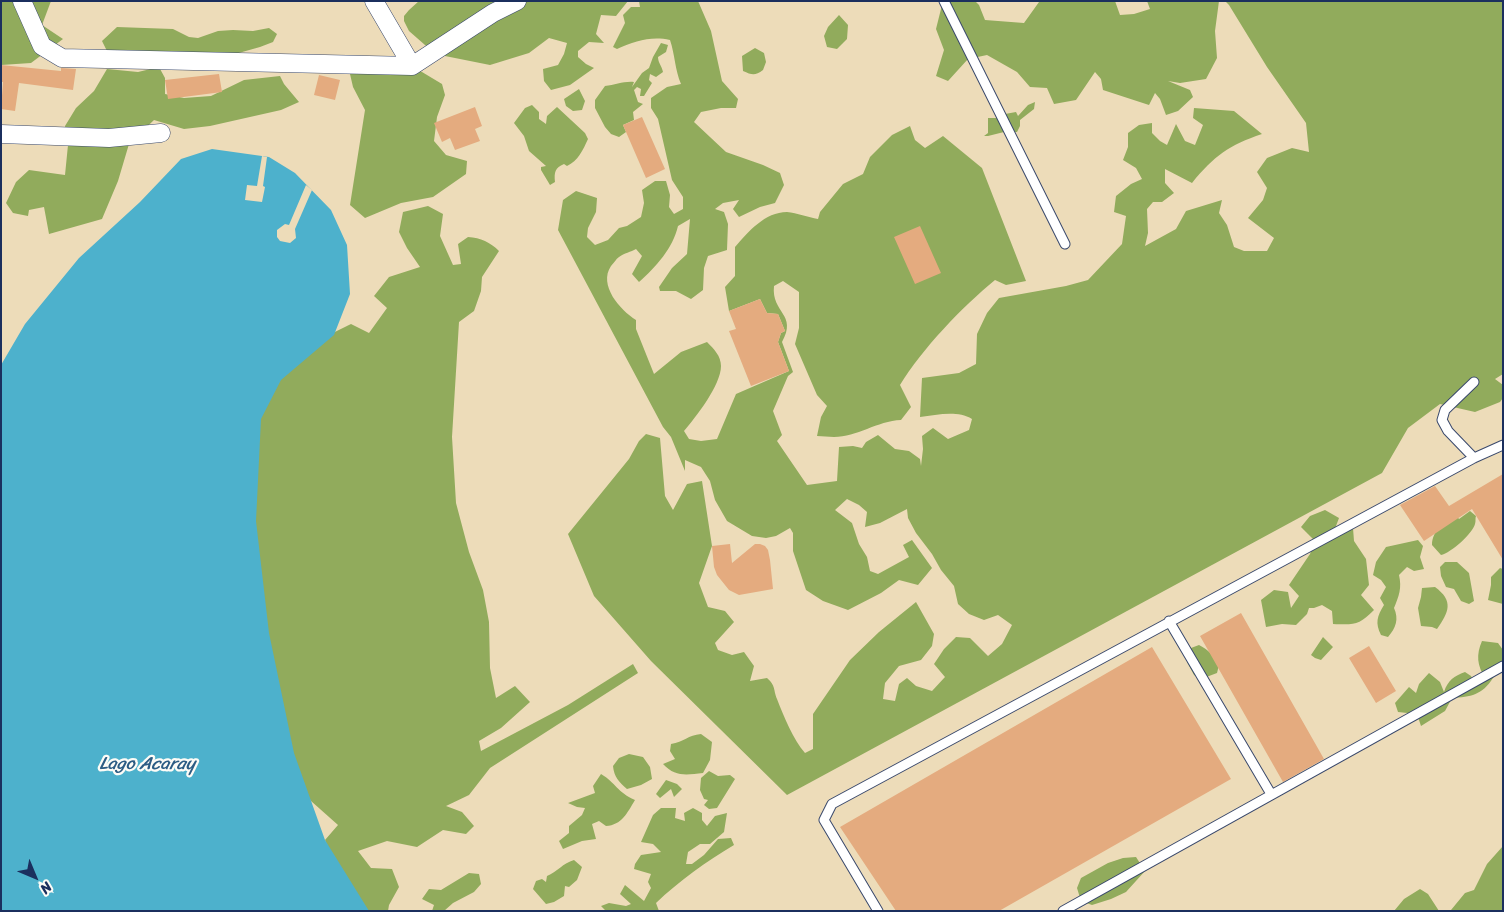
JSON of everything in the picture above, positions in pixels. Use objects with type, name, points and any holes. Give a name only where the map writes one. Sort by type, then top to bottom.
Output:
[{"type":"street","points":[[22,1],[42,46],[62,58],[412,66],[493,14],[517,1]]},
{"type":"street","points":[[374,1],[412,66]]},
{"type":"street","points":[[1,134],[109,138],[161,133]]},
{"type":"lane","points":[[944,1],[1065,244]]},
{"type":"lane","points":[[1474,382],[1445,410],[1442,420],[1448,431],[1474,458]]},
{"type":"lane","points":[[878,911],[824,820],[832,804],[1169,621],[1474,458],[1503,445]]},
{"type":"lane","points":[[1169,621],[1272,794]]},
{"type":"lane","points":[[1063,911],[1503,666]]},
{"type":"green space","points":[[1,1],[51,1],[42,25],[63,39],[31,63],[1,65]]},
{"type":"green space","points":[[419,1],[628,1],[616,16],[601,15],[596,34],[604,43],[589,42],[578,51],[578,57],[594,68],[570,85],[551,90],[544,81],[543,69],[558,65],[567,43],[549,38],[529,53],[490,65],[440,55],[409,31],[404,21],[404,16]]},
{"type":"green space","points":[[639,1],[698,1],[711,31],[722,81],[738,99],[736,108],[721,108],[701,112],[694,122],[726,152],[780,173],[784,185],[775,203],[760,207],[739,217],[733,209],[739,200],[723,203],[715,209],[724,212],[728,224],[727,250],[708,256],[704,268],[703,290],[691,299],[676,291],[660,291],[659,287],[672,268],[687,254],[690,219],[678,226],[676,234],[663,257],[639,282],[632,274],[642,256],[636,249],[618,258],[608,273],[607,281],[613,296],[618,304],[636,320],[636,329],[654,374],[681,352],[707,342],[715,350],[721,362],[717,382],[695,418],[684,431],[689,439],[701,441],[717,439],[736,394],[789,371],[778,342],[781,333],[785,331],[778,314],[767,313],[760,299],[729,311],[725,287],[735,276],[735,247],[758,224],[771,215],[787,212],[818,219],[820,212],[843,184],[863,174],[870,157],[892,135],[910,126],[915,140],[925,148],[943,136],[982,168],[1026,281],[1006,285],[995,280],[943,329],[919,357],[900,385],[911,407],[901,420],[834,437],[817,436],[821,417],[827,406],[817,395],[795,344],[799,328],[799,292],[783,281],[774,286],[776,302],[786,319],[786,333],[782,342],[793,372],[788,376],[773,411],[782,435],[777,441],[807,485],[837,481],[839,447],[853,446],[862,448],[866,442],[878,435],[895,449],[909,451],[920,459],[921,466],[922,436],[933,428],[948,439],[969,430],[972,419],[966,416],[947,414],[920,417],[922,378],[959,373],[976,364],[977,334],[987,313],[999,298],[1066,286],[1088,280],[1122,244],[1126,216],[1114,212],[1116,196],[1131,184],[1142,179],[1136,168],[1123,160],[1128,147],[1128,133],[1139,125],[1152,123],[1152,133],[1167,145],[1176,124],[1185,141],[1195,145],[1203,125],[1193,118],[1194,108],[1234,111],[1262,134],[1240,142],[1223,152],[1192,183],[1165,169],[1165,183],[1174,193],[1162,202],[1153,202],[1147,209],[1148,233],[1145,246],[1176,229],[1186,211],[1222,200],[1219,213],[1227,225],[1234,247],[1244,251],[1267,251],[1274,238],[1248,218],[1263,200],[1267,188],[1257,172],[1267,158],[1292,148],[1309,152],[1306,123],[1267,67],[1225,1],[1503,1],[1503,374],[1495,379],[1503,385],[1503,398],[1500,402],[1475,412],[1440,404],[1408,428],[1382,473],[787,795],[651,661],[594,596],[568,534],[629,459],[639,441],[646,434],[660,438],[665,496],[673,510],[687,484],[702,481],[712,546],[699,583],[708,607],[725,611],[734,622],[715,643],[718,650],[732,655],[744,652],[754,666],[750,681],[767,678],[770,681],[789,728],[805,753],[813,749],[813,714],[850,660],[879,632],[916,602],[934,634],[932,646],[921,660],[899,666],[885,683],[883,699],[895,701],[899,684],[907,678],[916,686],[932,691],[945,677],[934,664],[944,649],[956,637],[970,638],[988,656],[1002,644],[1012,625],[998,615],[984,620],[969,614],[958,604],[954,586],[916,533],[908,518],[907,509],[880,523],[865,527],[867,512],[859,505],[847,499],[835,510],[852,523],[859,544],[867,557],[870,571],[878,574],[909,557],[903,545],[912,540],[932,568],[918,585],[899,580],[881,593],[848,610],[823,601],[806,590],[793,551],[793,533],[790,528],[776,536],[766,538],[752,536],[727,521],[715,500],[710,481],[701,467],[685,460],[685,471],[671,437],[663,427],[558,230],[563,200],[576,191],[597,198],[596,212],[588,228],[587,237],[595,245],[608,240],[619,228],[627,226],[641,217],[644,203],[642,190],[655,181],[666,181],[670,195],[669,207],[674,214],[683,209],[683,197],[672,180],[658,119],[651,108],[651,98],[667,87],[681,84],[670,40],[650,39],[617,49],[613,47],[625,23],[623,15],[631,7],[640,7]]},
{"type":"green space","points":[[946,1],[975,1],[979,5],[985,20],[1024,23],[1039,2],[1115,1],[1120,15],[1134,14],[1150,9],[1147,1],[1219,1],[1215,31],[1217,58],[1206,79],[1180,83],[1168,81],[1190,90],[1193,97],[1178,111],[1166,115],[1160,99],[1155,93],[1149,105],[1103,90],[1101,79],[1095,72],[1076,100],[1054,104],[1047,88],[1030,87],[1017,72],[987,55],[968,59],[948,81],[936,76],[944,50],[936,29],[942,5]]},
{"type":"green space","points":[[839,15],[848,25],[847,39],[837,49],[827,47],[824,36],[828,27]]},
{"type":"green space","points":[[117,27],[173,29],[189,37],[198,38],[218,31],[253,31],[269,28],[277,34],[273,42],[235,54],[107,51],[102,41]]},
{"type":"green space","points":[[661,43],[668,45],[666,52],[658,57],[663,72],[656,77],[650,74],[649,80],[652,83],[644,96],[640,96],[641,89],[637,87],[634,90],[638,102],[643,104],[633,112],[634,120],[623,125],[626,132],[619,137],[611,134],[595,108],[595,100],[605,86],[634,82],[632,87],[642,73],[649,68]]},
{"type":"green space","points":[[755,48],[764,53],[766,62],[763,70],[756,74],[751,74],[743,71],[742,56]]},
{"type":"green space","points":[[400,63],[422,72],[442,84],[445,95],[437,117],[434,141],[446,155],[467,161],[466,174],[433,197],[401,203],[365,218],[350,205],[365,110],[353,87],[350,74],[375,66]]},
{"type":"green space","points":[[159,67],[165,78],[165,94],[184,98],[211,96],[244,80],[280,76],[299,102],[281,110],[210,126],[184,129],[154,120],[129,144],[118,181],[102,219],[49,234],[44,207],[29,210],[28,216],[13,213],[6,203],[16,182],[29,170],[65,175],[68,145],[65,126],[76,108],[94,91],[107,69],[138,72]]},
{"type":"green space","points":[[579,89],[585,101],[582,110],[573,111],[566,106],[564,99]]},
{"type":"green space","points":[[1035,102],[1034,109],[1020,120],[1017,132],[1004,132],[984,136],[988,133],[988,118],[997,118],[1003,123],[1005,114],[1016,112],[1018,116],[1028,105]]},
{"type":"green space","points":[[532,105],[539,112],[539,119],[546,124],[547,116],[557,107],[585,133],[588,139],[574,161],[567,166],[564,164],[557,169],[555,182],[550,185],[541,170],[541,167],[546,166],[529,151],[524,136],[514,123],[525,108]]},
{"type":"green space","points":[[428,206],[443,214],[440,236],[453,265],[461,264],[458,244],[468,237],[485,241],[499,251],[482,277],[481,291],[474,311],[459,322],[452,437],[456,503],[469,552],[483,590],[489,622],[490,668],[496,698],[515,686],[530,702],[501,728],[479,741],[481,751],[568,705],[633,664],[638,673],[490,768],[469,795],[446,806],[462,812],[474,826],[466,834],[443,830],[417,847],[387,841],[358,851],[371,868],[392,869],[399,887],[389,905],[388,911],[355,911],[325,840],[338,825],[311,801],[285,759],[268,719],[250,452],[278,360],[351,324],[369,333],[387,308],[374,296],[389,277],[420,267],[399,232],[403,212]]},
{"type":"green space","points":[[1325,510],[1339,518],[1333,534],[1353,528],[1354,541],[1366,559],[1369,585],[1361,595],[1374,610],[1356,623],[1333,624],[1332,611],[1322,605],[1309,608],[1307,614],[1296,625],[1282,624],[1266,627],[1261,600],[1274,590],[1288,592],[1291,608],[1299,596],[1289,585],[1310,554],[1315,541],[1301,527],[1310,516]]},
{"type":"green space","points":[[1470,511],[1476,516],[1473,528],[1456,547],[1441,555],[1432,545],[1434,535],[1456,515],[1459,519]]},
{"type":"green space","points":[[1418,540],[1423,546],[1420,557],[1424,569],[1414,571],[1407,567],[1399,575],[1400,592],[1394,608],[1396,623],[1388,637],[1381,635],[1378,620],[1384,605],[1380,598],[1386,587],[1381,580],[1373,575],[1376,562],[1386,547]]},
{"type":"green space","points":[[1445,562],[1457,562],[1469,573],[1474,601],[1469,604],[1461,601],[1454,589],[1446,587],[1441,576],[1440,567]]},
{"type":"green space","points":[[1500,568],[1503,569],[1503,604],[1488,600],[1491,577]]},
{"type":"green space","points":[[1435,587],[1445,597],[1448,607],[1437,629],[1421,626],[1418,608],[1422,588]]},
{"type":"green space","points":[[1323,637],[1333,647],[1321,660],[1311,655]]},
{"type":"green space","points":[[1482,641],[1498,643],[1503,650],[1503,665],[1485,688],[1470,696],[1452,698],[1445,711],[1421,726],[1417,714],[1398,712],[1395,703],[1409,687],[1416,693],[1419,684],[1429,673],[1440,682],[1444,692],[1447,684],[1452,679],[1465,672],[1471,676],[1475,684],[1485,678],[1478,660]]},
{"type":"green space","points":[[1199,645],[1211,654],[1219,665],[1217,673],[1201,679],[1194,675],[1187,662],[1191,648]]},
{"type":"green space","points":[[701,734],[712,742],[710,760],[703,773],[676,773],[663,764],[675,759],[670,751],[671,744]]},
{"type":"green space","points":[[629,754],[643,757],[650,767],[652,779],[627,789],[617,779],[613,766],[619,758]]},
{"type":"green space","points":[[709,771],[718,776],[730,775],[735,779],[717,808],[709,809],[704,805],[708,800],[704,799],[700,790],[701,778]]},
{"type":"green space","points":[[601,774],[624,794],[635,800],[624,818],[620,821],[606,826],[599,821],[592,824],[596,839],[582,841],[563,849],[559,841],[569,833],[569,826],[582,815],[585,808],[568,803],[595,793],[593,786]]},
{"type":"green space","points":[[666,780],[677,784],[682,789],[674,797],[671,789],[660,798],[656,794]]},
{"type":"green space","points":[[661,808],[676,808],[675,818],[685,821],[684,813],[693,808],[702,813],[702,820],[707,826],[715,816],[727,813],[724,832],[710,844],[700,844],[688,852],[686,864],[692,864],[704,855],[718,839],[731,838],[734,845],[674,887],[656,903],[659,911],[606,911],[601,906],[609,903],[626,906],[631,904],[620,894],[625,885],[644,901],[651,888],[648,882],[651,874],[634,869],[641,855],[661,852],[653,844],[641,842],[653,815]]},
{"type":"green space","points":[[1503,846],[1503,911],[1439,911],[1451,910],[1465,893],[1474,890],[1487,864]]},
{"type":"green space","points":[[1136,857],[1145,871],[1126,892],[1092,905],[1081,901],[1077,888],[1081,878],[1108,863],[1123,858]]},
{"type":"green space","points":[[574,860],[582,867],[577,880],[569,887],[565,886],[564,896],[546,904],[533,889],[536,881],[542,879],[546,882],[547,876]]},
{"type":"green space","points":[[469,873],[479,874],[481,884],[474,892],[453,903],[444,911],[432,911],[434,905],[422,899],[429,889],[441,890]]},
{"type":"green space","points":[[1420,889],[1428,894],[1439,911],[1394,911],[1404,899]]},
{"type":"water","name":"Lago Acaray","points":[[212,149],[269,157],[295,173],[331,210],[347,245],[350,294],[334,335],[281,380],[261,419],[256,521],[269,633],[294,753],[325,840],[369,911],[1,911],[1,365],[25,324],[79,258],[140,202],[181,159]]},
{"type":"pier","points":[[262,156],[267,157],[262,202],[245,200],[247,185],[257,186]]},
{"type":"pier","points":[[306,185],[312,190],[295,229],[296,238],[290,243],[280,241],[277,237],[277,230],[285,224],[289,225]]},
{"type":"building","points":[[1,65],[61,71],[61,68],[76,69],[73,90],[19,83],[15,111],[1,109],[3,82],[1,82]]},
{"type":"building","points":[[219,74],[222,92],[168,99],[165,80]]},
{"type":"building","points":[[319,75],[340,80],[335,100],[314,95]]},
{"type":"building","points":[[475,107],[482,126],[475,129],[480,141],[455,150],[450,138],[442,142],[434,123]]},
{"type":"building","points":[[642,117],[665,169],[646,178],[623,125]]},
{"type":"building","points":[[920,226],[941,273],[915,284],[894,237]]},
{"type":"building","points":[[760,299],[767,313],[778,314],[785,331],[781,333],[778,342],[789,371],[751,386],[729,331],[736,329],[729,311]]},
{"type":"building","points":[[1503,474],[1503,560],[1472,509],[1424,541],[1400,505],[1435,486],[1449,506]]},
{"type":"building","points":[[730,544],[732,563],[755,544],[765,546],[770,560],[773,589],[739,595],[729,590],[717,575],[714,567],[712,546]]},
{"type":"building","points":[[1241,613],[1324,759],[1283,782],[1200,636]]},
{"type":"building","points":[[1369,646],[1396,691],[1376,703],[1349,658]]},
{"type":"building","points":[[1152,647],[1231,779],[999,911],[896,911],[840,827]]}]
